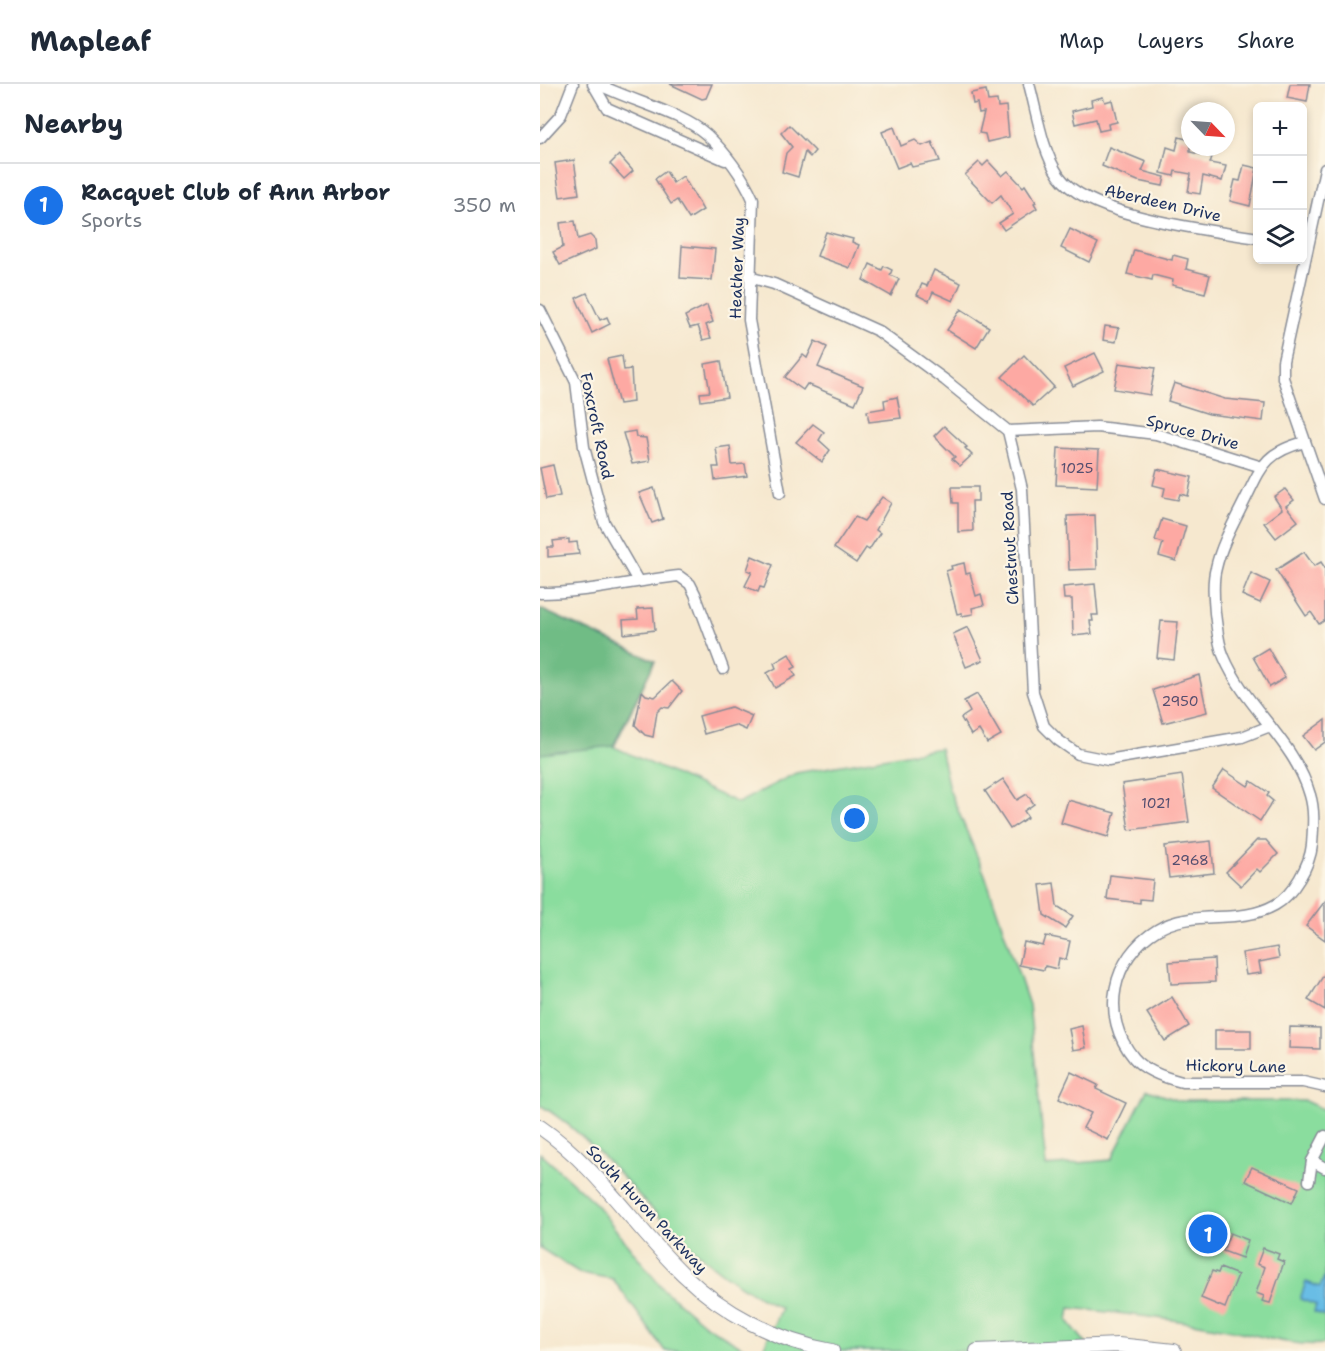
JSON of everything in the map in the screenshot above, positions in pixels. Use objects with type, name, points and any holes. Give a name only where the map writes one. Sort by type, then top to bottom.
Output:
[{"type":"main road","name":"South Huron Parkway","points":[[540,1127],[595,1173],[673,1264],[696,1286],[739,1316],[794,1346],[832,1351]]},
{"type":"main road","points":[[977,1351],[1048,1346],[1174,1351]]},
{"type":"street","points":[[540,138],[561,115],[573,84]]},
{"type":"street","name":"Heather Way","points":[[596,84],[607,108],[702,148],[730,163]]},
{"type":"street","name":"Heather Way","points":[[596,84],[688,123],[706,134],[745,180],[753,199],[754,232],[749,278],[749,320],[764,415],[780,493]]},
{"type":"street","name":"Aberdeen Drive","points":[[1029,84],[1051,160],[1059,176],[1085,198],[1133,214],[1253,237]]},
{"type":"street","points":[[1307,242],[1325,170]]},
{"type":"street","points":[[1302,264],[1283,361],[1282,378],[1325,499]]},
{"type":"street","points":[[749,278],[774,284],[878,331],[945,380],[1008,431]]},
{"type":"street","name":"Foxcroft Road","points":[[540,310],[576,382],[584,447],[604,522],[638,581]]},
{"type":"street","name":"Spruce Drive","points":[[1008,431],[1097,427],[1156,434],[1262,467]]},
{"type":"street","name":"Chestnut Road","points":[[1008,431],[1022,489],[1033,692],[1044,726],[1058,740],[1078,754],[1108,760],[1242,737],[1270,726]]},
{"type":"street","name":"Hickory Lane","points":[[1305,442],[1270,456],[1262,467],[1224,540],[1215,570],[1214,597],[1217,631],[1224,657],[1234,677],[1298,768],[1311,795],[1314,822],[1311,849],[1299,878],[1277,904],[1261,912],[1243,916],[1173,921],[1133,947],[1121,968],[1113,1001],[1119,1032],[1135,1060],[1164,1077],[1182,1082],[1303,1082],[1325,1087]]},
{"type":"street","points":[[540,593],[578,593],[638,581],[679,576],[690,584],[723,669]]},
{"type":"street","points":[[1309,1181],[1312,1161],[1325,1136]]},
{"type":"street","points":[[1312,1161],[1325,1168]]},
{"type":"green space","points":[[540,609],[655,661],[614,747],[738,803],[796,773],[940,748],[949,789],[985,875],[1029,1005],[1046,1166],[1111,1160],[1147,1090],[1180,1101],[1305,1101],[1325,1110],[1325,1344],[1298,1343],[1180,1321],[1070,1308],[1068,1321],[1092,1351],[762,1351],[781,1308],[736,1283],[709,1262],[654,1211],[593,1146],[559,1117],[540,1105]]},
{"type":"green space","points":[[540,609],[655,661],[613,746],[540,754]]},
{"type":"green space","points":[[540,1153],[594,1202],[663,1289],[704,1324],[749,1351],[665,1351],[613,1279],[580,1273],[540,1248]]},
{"type":"water","points":[[1324,1277],[1325,1316],[1314,1312],[1316,1305],[1300,1299],[1306,1282],[1320,1287]]},
{"type":"building","points":[[670,84],[712,84],[706,98],[702,99]]},
{"type":"building","points":[[1290,84],[1310,84],[1307,102],[1287,98]]},
{"type":"building","points":[[986,90],[988,101],[997,100],[998,107],[1006,106],[1009,137],[987,142],[985,134],[979,133],[984,112],[979,113],[977,103],[973,104],[971,93]]},
{"type":"building","points":[[1103,97],[1105,102],[1112,100],[1117,122],[1108,124],[1109,129],[1099,131],[1096,119],[1075,124],[1072,111],[1092,106],[1091,100]]},
{"type":"building","points":[[789,125],[815,151],[810,157],[805,152],[798,177],[782,172],[786,153],[792,147],[781,133]]},
{"type":"building","points":[[894,127],[901,146],[915,140],[922,146],[932,142],[940,161],[912,167],[910,163],[897,168],[882,132]]},
{"type":"building","points":[[1179,137],[1181,138],[1181,156],[1208,156],[1212,157],[1210,163],[1226,166],[1222,181],[1203,176],[1200,194],[1188,192],[1191,174],[1175,171],[1174,176],[1161,173],[1167,147],[1176,150]]},
{"type":"building","points":[[1109,147],[1146,162],[1142,171],[1165,177],[1163,186],[1138,181],[1102,166]]},
{"type":"building","points":[[619,155],[633,171],[624,179],[610,164]]},
{"type":"building","points":[[574,160],[579,194],[560,197],[555,163]]},
{"type":"building","points":[[988,161],[1002,176],[1008,171],[1023,187],[1025,185],[1036,202],[1034,203],[1037,208],[1004,230],[999,223],[1013,214],[1001,195],[992,203],[965,175],[979,162],[983,166]]},
{"type":"building","points":[[1244,165],[1253,167],[1250,206],[1230,201],[1235,180],[1240,181]]},
{"type":"building","points":[[666,171],[673,183],[683,176],[703,210],[689,219],[677,200],[671,204],[655,179]]},
{"type":"building","points":[[575,221],[578,239],[590,235],[595,240],[596,249],[560,265],[553,252],[563,247],[560,223]]},
{"type":"building","points":[[1070,229],[1098,243],[1089,262],[1061,248]]},
{"type":"building","points":[[826,232],[853,239],[852,242],[859,245],[850,268],[817,256]]},
{"type":"building","points":[[682,246],[715,249],[712,280],[680,278]]},
{"type":"building","points":[[1134,250],[1172,260],[1173,255],[1188,259],[1186,269],[1210,275],[1205,293],[1172,285],[1173,280],[1153,275],[1152,280],[1127,274]]},
{"type":"building","points":[[870,264],[882,270],[884,266],[892,270],[890,275],[899,279],[891,296],[863,280]]},
{"type":"building","points":[[934,270],[961,283],[953,301],[933,292],[929,301],[917,295],[922,284],[927,286]]},
{"type":"building","points":[[587,293],[600,320],[607,317],[610,324],[592,333],[576,298]]},
{"type":"building","points":[[707,305],[713,322],[706,325],[711,338],[703,340],[698,326],[690,328],[685,316]]},
{"type":"building","points":[[961,309],[989,327],[976,348],[947,330]]},
{"type":"building","points":[[1105,326],[1119,328],[1116,342],[1103,340]]},
{"type":"building","points":[[815,341],[827,347],[818,367],[863,386],[855,404],[807,384],[803,390],[785,377],[803,355],[807,358]]},
{"type":"building","points":[[1095,353],[1104,371],[1073,386],[1064,368]]},
{"type":"building","points":[[1024,355],[1054,387],[1033,406],[1002,377]]},
{"type":"building","points":[[622,356],[624,370],[631,369],[633,402],[619,404],[607,359]]},
{"type":"building","points":[[721,361],[727,397],[701,401],[700,393],[710,392],[705,364]]},
{"type":"building","points":[[1119,363],[1155,368],[1150,395],[1114,389]]},
{"type":"building","points":[[1174,383],[1225,399],[1265,403],[1263,421],[1209,414],[1168,401]]},
{"type":"building","points":[[897,397],[901,418],[869,422],[867,411],[885,408],[884,400]]},
{"type":"building","points":[[813,424],[824,432],[819,440],[830,450],[822,462],[796,442]]},
{"type":"building","points":[[944,426],[967,447],[965,448],[972,455],[960,466],[952,459],[955,457],[934,436]]},
{"type":"building","points":[[635,431],[636,437],[646,438],[650,461],[632,464],[623,433]]},
{"type":"building","points":[[730,446],[732,465],[745,464],[747,476],[715,480],[713,467],[719,467],[716,448]]},
{"type":"building","points":[[1058,448],[1099,450],[1097,487],[1056,485]]},
{"type":"building","points":[[553,465],[560,496],[546,499],[540,468]]},
{"type":"building","points":[[1157,469],[1192,477],[1188,496],[1180,494],[1178,500],[1163,497],[1165,488],[1153,485]]},
{"type":"building","points":[[952,487],[978,487],[978,501],[972,501],[973,531],[958,532],[958,503],[953,503]]},
{"type":"building","points":[[654,488],[663,519],[652,523],[639,493]]},
{"type":"building","points":[[1285,489],[1294,500],[1286,506],[1298,521],[1276,538],[1264,523],[1282,509],[1274,497]]},
{"type":"building","points":[[882,497],[891,503],[876,530],[880,533],[869,550],[866,548],[856,563],[834,548],[855,517],[864,521]]},
{"type":"building","points":[[1095,515],[1097,569],[1069,570],[1067,516]]},
{"type":"building","points":[[1162,519],[1186,526],[1176,561],[1159,556],[1163,543],[1155,540]]},
{"type":"building","points":[[569,539],[569,543],[577,542],[579,554],[548,557],[548,547],[554,547],[553,541]]},
{"type":"building","points":[[1304,552],[1314,566],[1321,562],[1325,568],[1325,620],[1319,624],[1311,612],[1306,616],[1276,570]]},
{"type":"building","points":[[752,556],[773,565],[764,588],[760,587],[758,592],[745,586],[752,572],[747,570]]},
{"type":"building","points":[[964,563],[966,574],[970,573],[976,596],[981,594],[984,605],[972,608],[973,614],[962,616],[962,613],[957,614],[946,571],[952,569],[951,566]]},
{"type":"building","points":[[1251,573],[1270,582],[1260,603],[1242,595]]},
{"type":"building","points":[[1095,584],[1098,615],[1092,615],[1093,621],[1090,621],[1092,634],[1073,636],[1072,599],[1064,599],[1063,587]]},
{"type":"building","points":[[653,608],[655,630],[624,634],[623,620],[638,619],[637,609]]},
{"type":"building","points":[[1161,621],[1178,622],[1174,660],[1157,658]]},
{"type":"building","points":[[968,627],[983,660],[966,667],[953,634]]},
{"type":"building","points":[[1268,648],[1285,678],[1270,687],[1253,657]]},
{"type":"building","points":[[789,654],[796,667],[792,669],[796,676],[775,688],[767,673],[776,668],[774,663]]},
{"type":"building","points":[[1199,675],[1207,712],[1163,723],[1153,690]]},
{"type":"building","points":[[672,681],[682,691],[669,708],[662,707],[657,712],[653,737],[645,735],[635,725],[642,691],[646,695],[655,697]]},
{"type":"building","points":[[977,694],[1001,735],[987,743],[979,730],[971,735],[961,718],[970,712],[964,701]]},
{"type":"building","points":[[731,707],[752,716],[746,730],[735,725],[704,734],[699,716]]},
{"type":"building","points":[[1325,720],[1325,742],[1314,750],[1303,736]]},
{"type":"building","points":[[1224,770],[1248,786],[1251,781],[1269,793],[1267,796],[1273,801],[1260,821],[1212,788]]},
{"type":"building","points":[[1182,775],[1189,822],[1129,830],[1122,784]]},
{"type":"building","points":[[1003,779],[1017,800],[1027,794],[1034,804],[1024,811],[1028,817],[1010,829],[985,791]]},
{"type":"building","points":[[1068,800],[1115,813],[1108,837],[1061,823]]},
{"type":"building","points":[[1257,840],[1266,840],[1278,854],[1260,872],[1257,869],[1241,886],[1226,872]]},
{"type":"building","points":[[1211,841],[1214,873],[1169,878],[1165,846]]},
{"type":"building","points":[[1110,875],[1153,880],[1151,900],[1140,899],[1140,903],[1107,899]]},
{"type":"building","points":[[1054,883],[1057,906],[1073,916],[1065,928],[1044,915],[1040,885]]},
{"type":"building","points":[[1325,901],[1325,940],[1306,926]]},
{"type":"building","points":[[1046,936],[1070,941],[1066,960],[1059,958],[1057,969],[1045,966],[1044,970],[1019,965],[1024,942],[1043,946]]},
{"type":"building","points":[[1277,947],[1279,958],[1259,962],[1261,973],[1246,975],[1242,953]]},
{"type":"building","points":[[1214,959],[1215,982],[1171,984],[1169,962]]},
{"type":"building","points":[[1325,973],[1325,1010],[1308,1000]]},
{"type":"building","points":[[1172,997],[1189,1026],[1165,1041],[1147,1013]]},
{"type":"building","points":[[1082,1026],[1086,1048],[1073,1050],[1069,1029]]},
{"type":"building","points":[[1290,1027],[1320,1028],[1320,1049],[1289,1048]]},
{"type":"building","points":[[1215,1030],[1251,1030],[1251,1049],[1215,1049]]},
{"type":"building","points":[[1071,1072],[1098,1085],[1096,1089],[1126,1103],[1108,1140],[1083,1128],[1091,1113],[1059,1098]]},
{"type":"building","points":[[1252,1167],[1299,1188],[1292,1203],[1245,1181]]},
{"type":"building","points":[[1230,1233],[1248,1240],[1242,1258],[1223,1251]]},
{"type":"building","points":[[1263,1248],[1279,1254],[1277,1259],[1284,1262],[1270,1303],[1262,1301],[1264,1296],[1256,1293],[1265,1267],[1257,1264]]},
{"type":"building","points":[[1220,1268],[1238,1275],[1225,1308],[1201,1298],[1212,1271],[1218,1273]]},
{"type":"place","name":"Racquet Club of Ann Arbor","points":[[1208,1234]]}]
